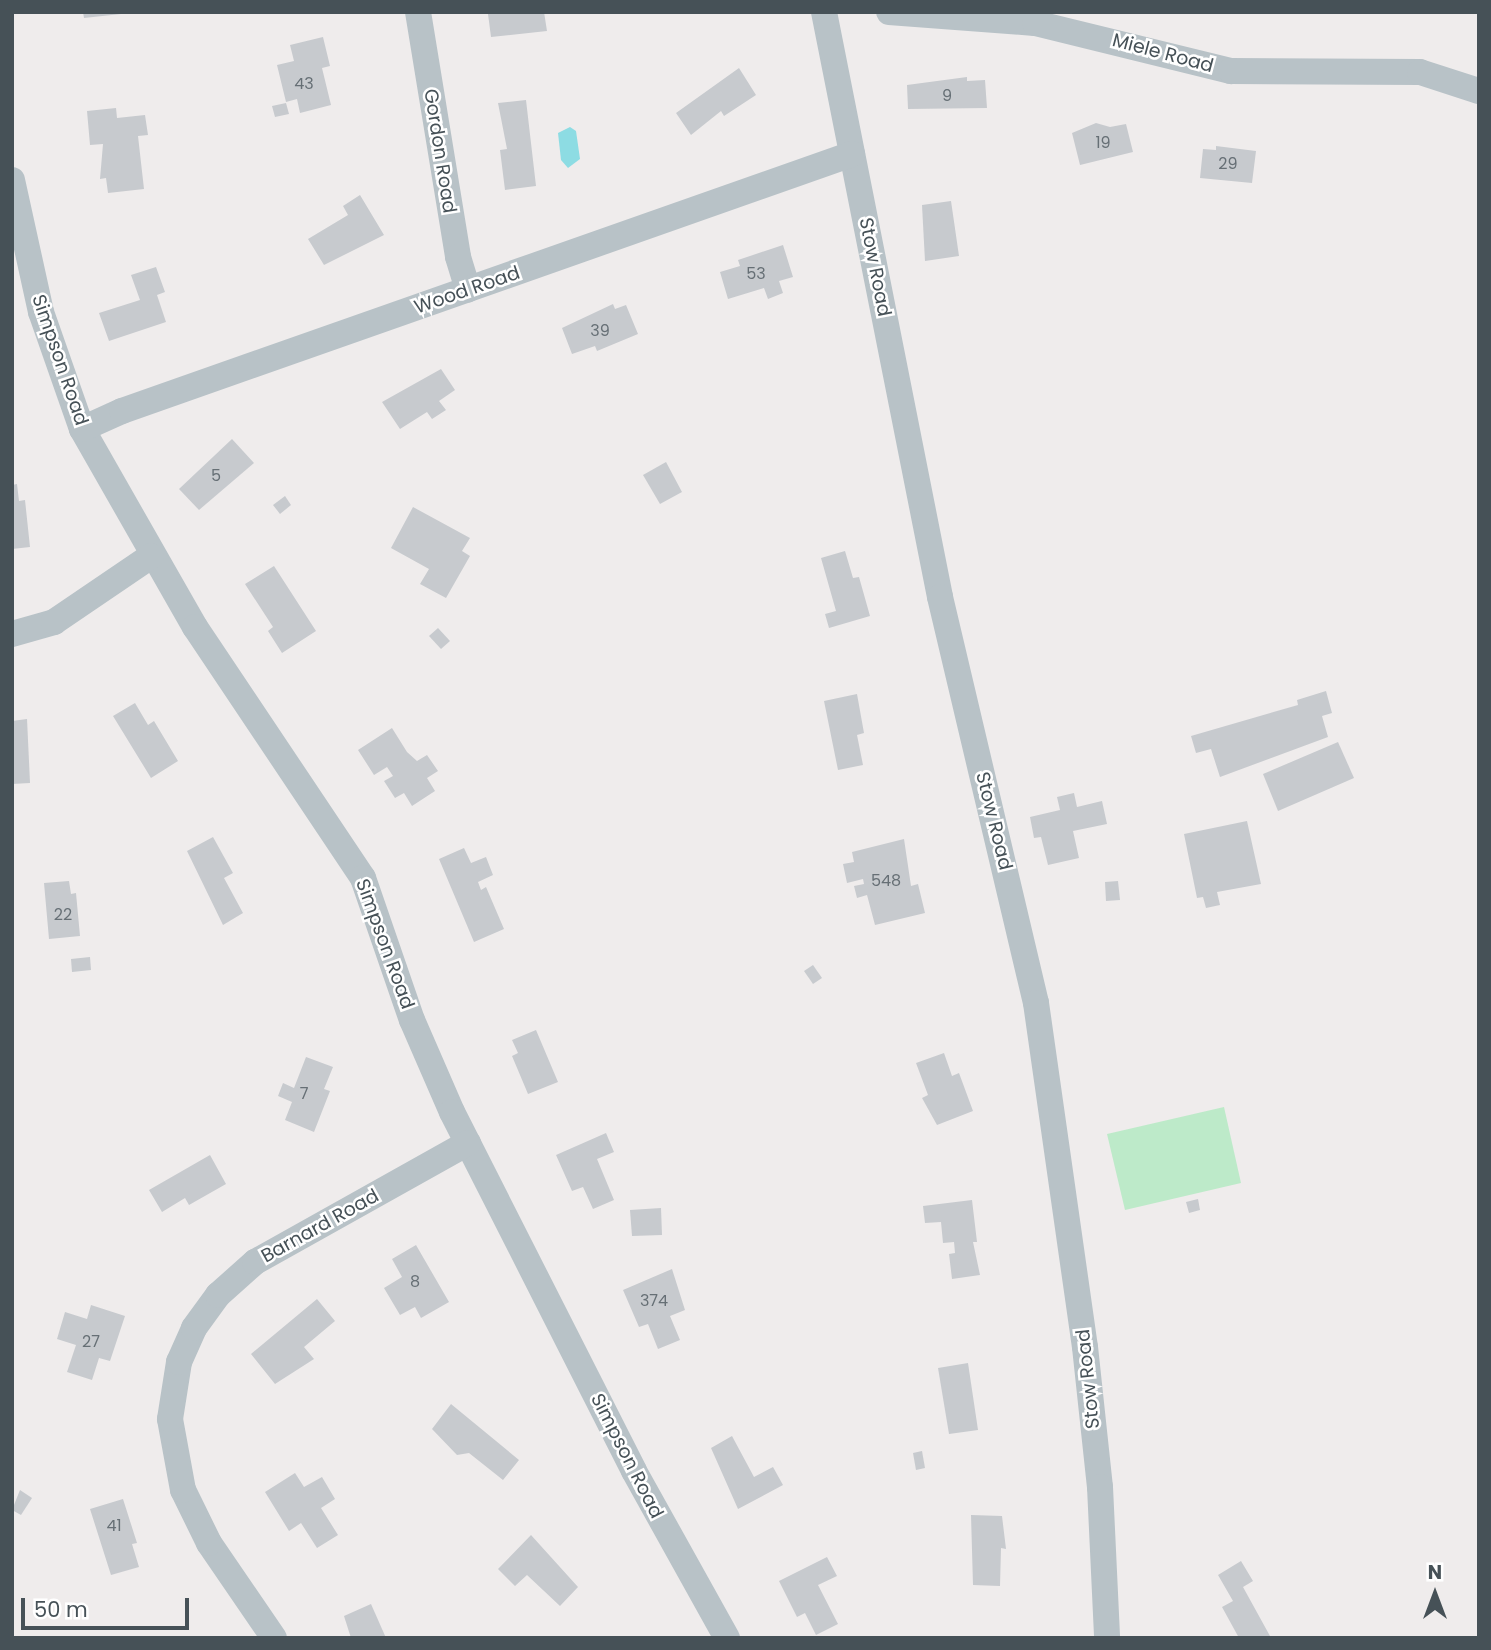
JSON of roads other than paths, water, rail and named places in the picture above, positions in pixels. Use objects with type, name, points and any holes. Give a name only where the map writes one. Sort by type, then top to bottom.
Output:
[{"type":"street","name":"Gordon Road","points":[[418,12],[458,257],[468,289]]},
{"type":"street","name":"Stow Road","points":[[824,12],[940,597],[1036,1003],[1085,1347],[1100,1487],[1107,1638]]},
{"type":"street","name":"Miele Road","points":[[889,12],[1035,23],[1231,71],[1420,72],[1479,91]]},
{"type":"street","name":"Wood Road","points":[[82,429],[122,411],[852,154]]},
{"type":"street","name":"Simpson Road","points":[[12,180],[41,312],[82,429],[151,556],[363,878],[421,1043],[468,1143],[634,1471],[727,1638]]},
{"type":"street","points":[[12,634],[54,622],[151,556]]},
{"type":"street","name":"Barnard Road","points":[[274,1638],[209,1543],[183,1490],[170,1419],[179,1362],[194,1328],[218,1295],[255,1262],[468,1143]]},
{"type":"water","points":[[570,127],[576,131],[580,159],[568,168],[561,160],[558,133]]}]
